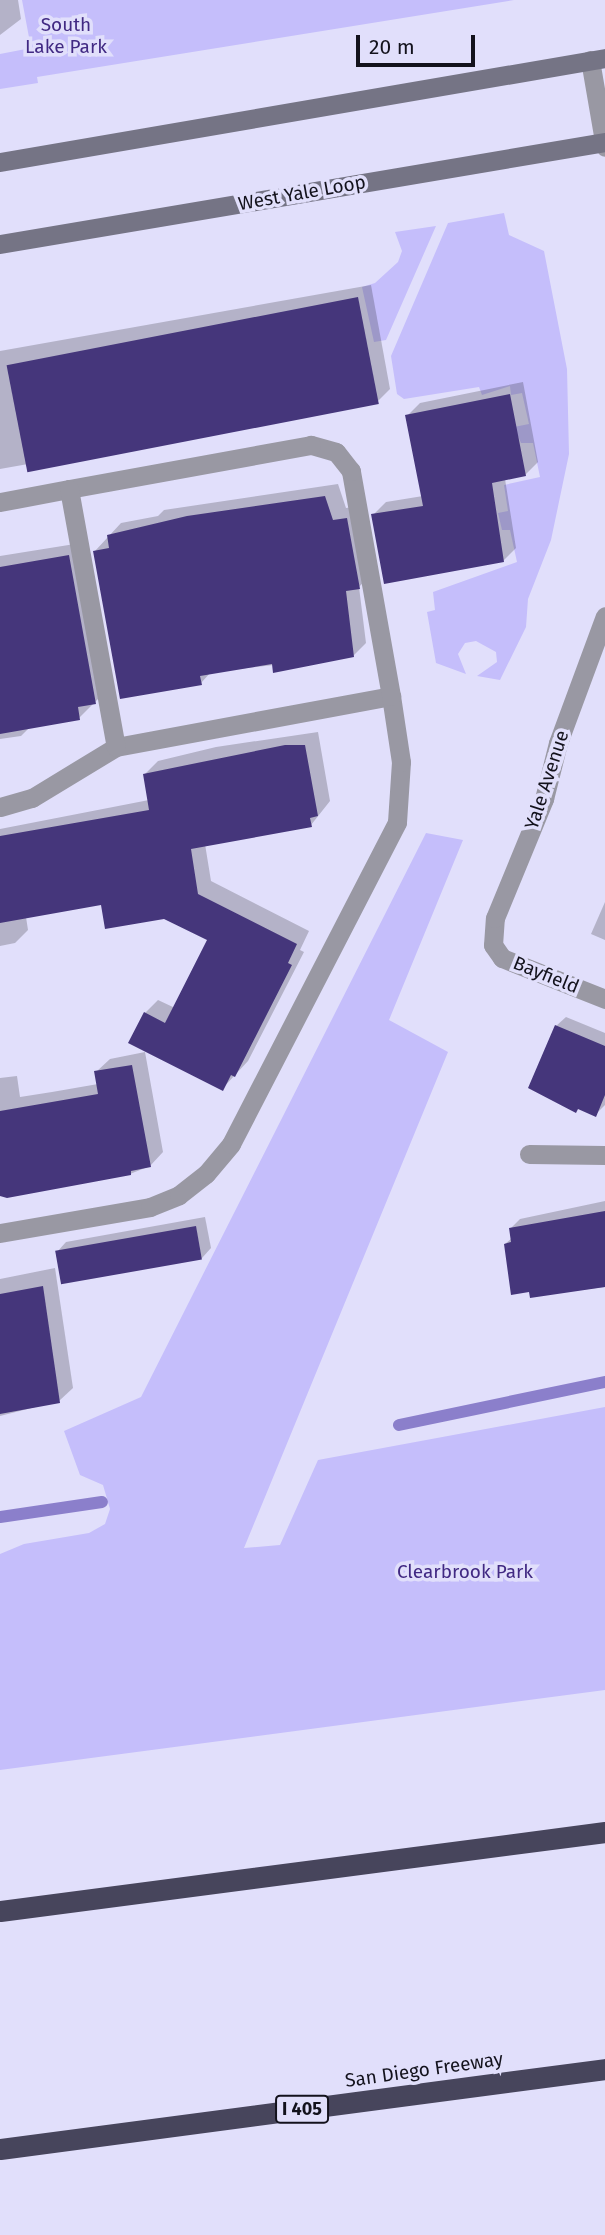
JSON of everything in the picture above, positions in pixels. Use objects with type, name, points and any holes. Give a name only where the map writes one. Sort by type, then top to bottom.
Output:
[{"type":"highway","points":[[0,1911],[605,1832]]},
{"type":"highway","name":"San Diego Freeway","points":[[0,2149],[605,2069]]},
{"type":"main road","points":[[0,162],[598,59]]},
{"type":"main road","name":"West Yale Loop","points":[[0,244],[605,144]]},
{"type":"street","points":[[598,59],[605,144]]},
{"type":"street","points":[[0,502],[312,445],[336,452],[351,471],[402,771],[397,822],[231,1144],[188,1188],[150,1208],[0,1233]]},
{"type":"street","points":[[69,489],[116,747]]},
{"type":"street","name":"Yale Avenue","points":[[494,944],[495,918],[544,799],[558,743],[605,616]]},
{"type":"street","points":[[0,807],[32,799],[116,747],[391,696]]},
{"type":"street","name":"Bayfield","points":[[494,944],[502,958],[605,999]]},
{"type":"street","points":[[529,1154],[605,1155]]},
{"type":"green space","name":"South Lake Park","points":[[22,0],[514,0],[37,77],[38,83],[0,89],[0,54],[31,48]]},
{"type":"green space","points":[[504,213],[509,235],[544,251],[567,369],[569,454],[551,540],[528,599],[526,627],[500,680],[477,676],[497,662],[496,652],[476,641],[465,643],[458,654],[466,674],[436,663],[427,612],[435,610],[433,592],[517,562],[510,530],[502,530],[498,513],[508,511],[504,485],[540,477],[533,443],[521,443],[514,427],[529,424],[522,393],[511,395],[510,386],[482,395],[479,387],[404,399],[397,394],[391,356],[448,223]]},
{"type":"green space","points":[[436,226],[386,340],[374,342],[362,287],[375,283],[398,262],[402,251],[395,232]]},
{"type":"green space","name":"Clearbrook Park","points":[[426,833],[463,840],[389,1020],[448,1052],[244,1548],[280,1545],[318,1460],[605,1407],[605,1690],[0,1770],[0,1554],[24,1544],[89,1533],[105,1524],[110,1509],[103,1485],[80,1475],[64,1431],[141,1397]]},
{"type":"building","points":[[358,297],[379,404],[27,472],[7,365]]},
{"type":"building","points":[[510,394],[526,476],[492,483],[504,562],[384,584],[371,514],[423,506],[405,415]]},
{"type":"building","points":[[325,496],[333,520],[347,518],[360,589],[346,591],[354,657],[273,673],[272,664],[200,676],[202,685],[120,699],[93,551],[109,548],[107,535],[187,516]]},
{"type":"building","points":[[69,555],[96,704],[78,707],[80,720],[0,734],[0,567]]},
{"type":"building","points":[[285,745],[305,745],[318,816],[310,818],[312,827],[191,849],[198,894],[297,944],[288,963],[292,965],[235,1077],[231,1075],[223,1091],[128,1043],[144,1012],[165,1023],[207,940],[164,919],[105,929],[101,905],[0,923],[0,836],[149,810],[143,774]]},
{"type":"building","points":[[555,1025],[605,1046],[605,1095],[596,1117],[578,1109],[576,1113],[528,1088]]},
{"type":"building","points":[[132,1065],[151,1167],[131,1171],[131,1175],[7,1198],[0,1196],[0,1111],[98,1094],[94,1071]]},
{"type":"building","points":[[605,1211],[605,1287],[530,1298],[529,1292],[511,1295],[504,1244],[511,1242],[509,1228]]},
{"type":"building","points":[[196,1226],[202,1259],[61,1284],[55,1251]]},
{"type":"building","points":[[43,1286],[60,1403],[0,1414],[0,1294]]},
{"type":"waterway","points":[[399,1425],[605,1382]]},
{"type":"waterway","points":[[0,1517],[102,1502]]}]
